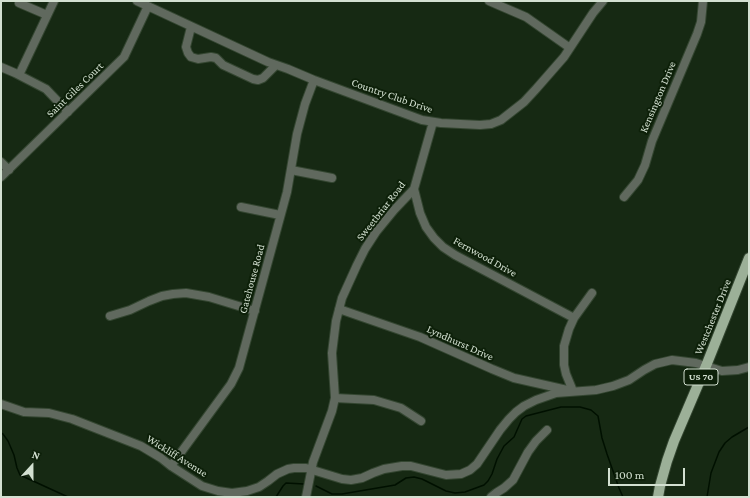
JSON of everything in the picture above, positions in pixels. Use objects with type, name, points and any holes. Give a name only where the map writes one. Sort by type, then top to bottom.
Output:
[{"type":"main road","name":"Westchester Drive","points":[[658,497],[665,468],[674,441],[749,258]]},
{"type":"street","points":[[20,76],[54,1]]},
{"type":"street","name":"Country Club Drive","points":[[137,1],[268,62],[422,120],[480,126],[501,120],[524,102],[564,57],[592,13],[603,1]]},
{"type":"street","points":[[489,1],[526,18],[570,48]]},
{"type":"street","name":"Kensington Drive","points":[[624,197],[638,180],[645,166],[652,141],[697,34],[701,22],[702,1]]},
{"type":"street","points":[[19,3],[47,15]]},
{"type":"street","name":"Saint Giles Court","points":[[1,177],[124,57],[148,6]]},
{"type":"street","points":[[191,27],[186,47],[191,57],[198,59],[211,57],[216,58],[223,65],[258,80],[263,78],[276,65]]},
{"type":"street","points":[[1,67],[46,89],[68,112]]},
{"type":"street","name":"Gatehouse Road","points":[[171,466],[231,384],[239,368],[287,192],[297,134],[305,104],[314,80]]},
{"type":"street","name":"Sweetbriar Road","points":[[306,497],[313,462],[332,411],[335,398],[332,353],[336,320],[342,298],[356,264],[376,232],[414,189],[433,122]]},
{"type":"street","points":[[1,162],[9,170]]},
{"type":"street","points":[[290,170],[332,178]]},
{"type":"street","name":"Fernwood Drive","points":[[414,189],[420,213],[426,228],[443,247],[462,259],[574,318]]},
{"type":"street","points":[[241,207],[280,215]]},
{"type":"street","points":[[110,316],[130,310],[162,296],[186,293],[209,297],[255,310]]},
{"type":"street","points":[[573,391],[564,365],[566,337],[574,318],[592,293]]},
{"type":"street","name":"Lyndhurst Drive","points":[[339,309],[420,337],[514,378],[573,391]]},
{"type":"street","name":"Wickliff Avenue","points":[[1,404],[24,412],[48,413],[72,419],[141,446],[202,486],[218,491],[232,493],[247,491],[259,487],[277,474],[288,469],[300,468],[312,469],[342,479],[351,480],[362,478],[384,469],[402,466],[411,466],[446,475],[461,474],[470,470],[477,464],[500,430],[516,412],[536,400],[556,393],[596,390],[613,386],[629,380],[655,364],[672,360],[696,363],[725,371],[749,367]]},
{"type":"street","points":[[335,398],[374,400],[401,408],[421,421]]},
{"type":"street","points":[[491,497],[513,480],[536,440],[547,430]]},
{"type":"waterway","points":[[316,486],[332,494],[342,494],[395,485],[406,478],[414,477],[422,479],[446,491],[455,493],[465,492],[484,485],[488,481],[504,446],[514,437],[522,419],[526,416],[561,407],[580,407],[591,410],[598,416],[602,438],[623,497]]},
{"type":"waterway","points":[[707,497],[711,473],[719,452],[725,443],[732,437],[749,427]]},
{"type":"waterway","points":[[1,433],[8,441],[20,475],[68,497]]},
{"type":"waterway","points":[[276,497],[286,483],[304,484]]}]
